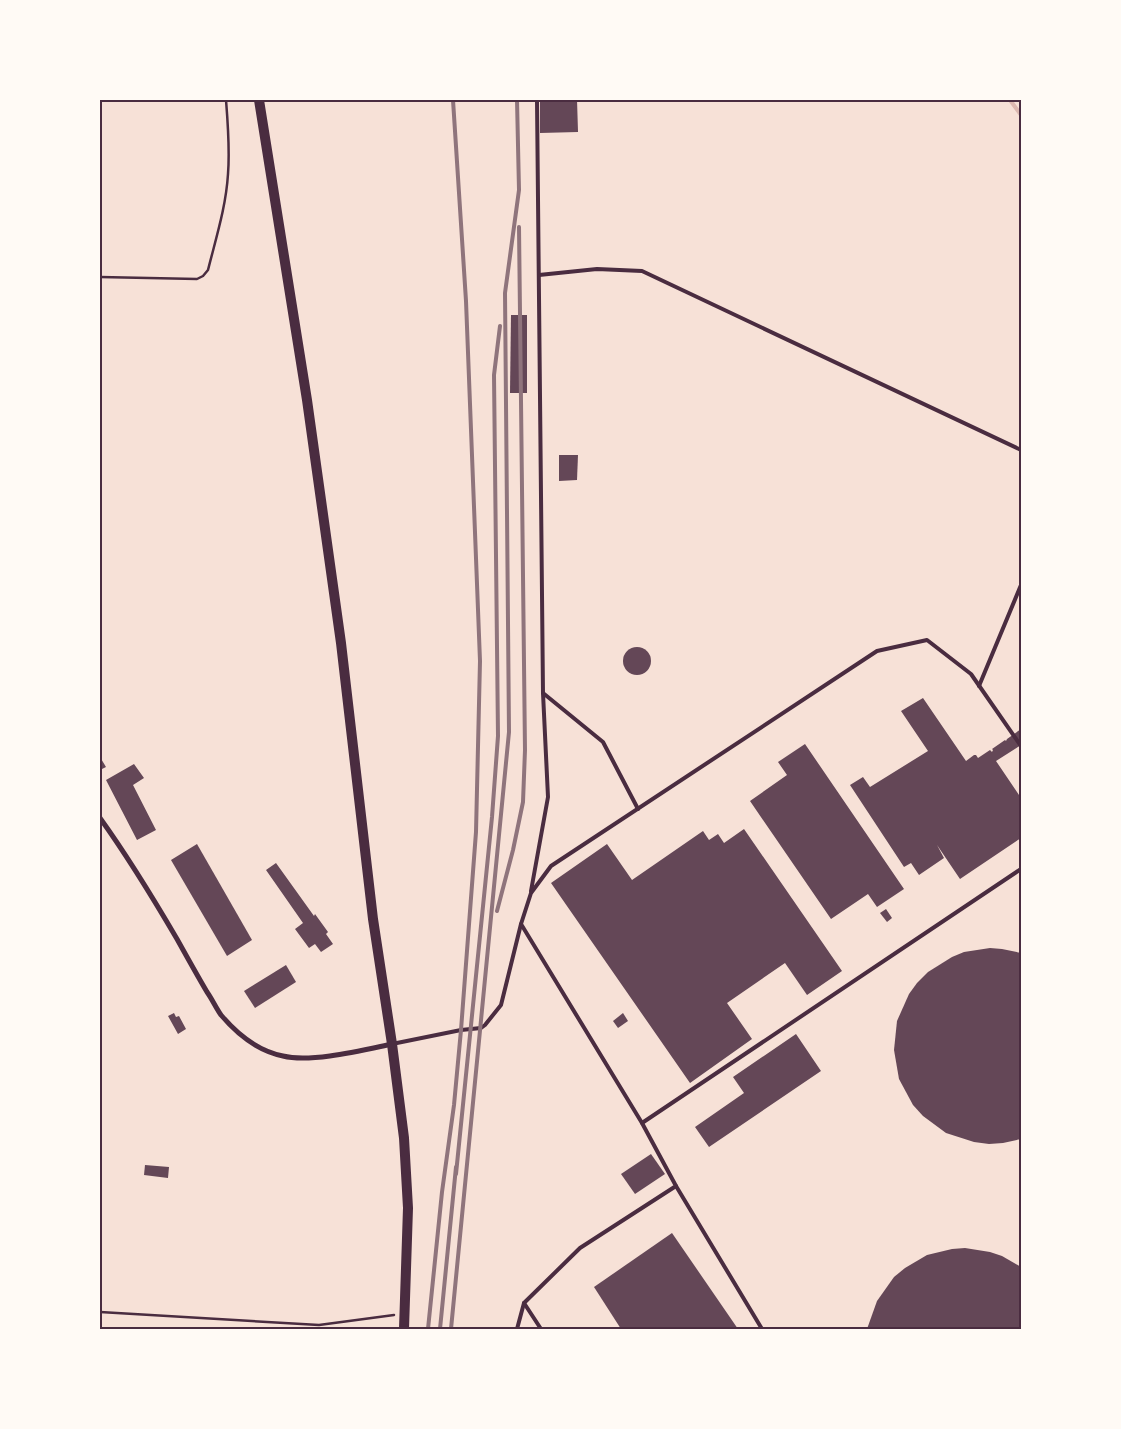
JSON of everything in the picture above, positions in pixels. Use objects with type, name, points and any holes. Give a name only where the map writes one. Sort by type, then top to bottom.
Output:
[{"type":"main road","points":[[259,100],[311,429],[341,642],[373,919],[404,1138],[408,1208],[406,1314],[404,1329]]},
{"type":"street","points":[[100,818],[123,850],[164,915],[220,1014],[253,1044],[279,1055],[303,1058],[351,1053],[392,1044]]},
{"type":"lane","points":[[392,1044],[461,1030],[481,1028],[501,1006],[521,924],[531,893],[548,796],[543,694],[537,100]]},
{"type":"lane","points":[[539,275],[597,269],[642,271],[1021,450]]},
{"type":"lane","points":[[979,686],[1021,585]]},
{"type":"lane","points":[[531,893],[551,866],[877,651],[926,640],[971,674],[1021,746]]},
{"type":"lane","points":[[543,694],[602,742],[638,809]]},
{"type":"lane","points":[[642,1123],[1021,869]]},
{"type":"lane","points":[[521,924],[642,1123],[676,1186],[762,1329]]},
{"type":"lane","points":[[517,1329],[524,1303],[580,1248],[676,1186]]},
{"type":"lane","points":[[524,1303],[542,1329]]},
{"type":"path","points":[[100,277],[197,279],[208,270],[224,206],[228,175],[229,131],[226,100]]},
{"type":"path","points":[[100,1312],[319,1326],[406,1314]]},
{"type":"building","points":[[540,100],[577,100],[578,132],[540,133]]},
{"type":"building","points":[[511,315],[527,315],[527,393],[510,393]]},
{"type":"building","points":[[559,455],[578,455],[577,480],[559,481]]},
{"type":"building","points":[[637,647],[647,651],[651,661],[647,671],[637,675],[627,671],[623,661],[627,651]]},
{"type":"building","points":[[923,698],[966,761],[974,755],[978,758],[990,750],[992,752],[992,749],[1021,729],[1021,745],[996,761],[1021,798],[1021,838],[960,879],[937,845],[944,858],[919,875],[911,863],[904,867],[850,785],[863,777],[870,787],[928,751],[901,711]]},
{"type":"building","points":[[805,744],[904,889],[877,907],[868,894],[831,919],[750,801],[787,775],[778,762]]},
{"type":"building","points":[[100,757],[106,767],[100,770]]},
{"type":"building","points":[[134,764],[144,778],[133,785],[156,830],[137,840],[106,780]]},
{"type":"building","points":[[744,829],[842,971],[807,995],[785,963],[727,1003],[752,1039],[690,1083],[551,883],[607,844],[632,880],[703,831],[709,840],[718,834],[724,843]]},
{"type":"building","points":[[197,844],[252,940],[227,956],[171,860]]},
{"type":"building","points":[[276,863],[314,916],[315,914],[328,932],[326,934],[333,944],[321,952],[315,944],[309,948],[295,929],[303,923],[266,870]]},
{"type":"building","points":[[886,909],[892,918],[887,922],[880,913]]},
{"type":"building","points":[[990,948],[1021,953],[1021,1139],[989,1144],[974,1142],[946,1133],[923,1116],[913,1105],[899,1079],[894,1050],[897,1021],[909,994],[917,983],[928,972],[952,957],[964,952]]},
{"type":"building","points":[[286,965],[296,982],[255,1008],[244,991]]},
{"type":"building","points":[[174,1013],[176,1017],[179,1016],[186,1029],[178,1034],[168,1016]]},
{"type":"building","points":[[623,1013],[628,1021],[618,1028],[613,1021]]},
{"type":"building","points":[[796,1034],[821,1071],[709,1147],[695,1127],[744,1093],[733,1077]]},
{"type":"building","points":[[651,1154],[665,1174],[635,1194],[621,1174]]},
{"type":"building","points":[[145,1165],[169,1167],[168,1178],[144,1175]]},
{"type":"building","points":[[672,1233],[738,1329],[621,1329],[594,1287]]},
{"type":"building","points":[[965,1248],[1002,1256],[1021,1267],[1021,1329],[867,1329],[877,1301],[894,1277],[927,1255]]},
{"type":"waterway","points":[[1010,100],[1021,115]]},
{"type":"railway","points":[[428,1329],[461,1030],[476,832],[480,661],[466,301],[453,100]]},
{"type":"railway","points":[[451,1329],[509,732],[505,293],[519,190],[517,100]]},
{"type":"railway","points":[[497,911],[523,802],[525,750],[519,227]]},
{"type":"railway","points":[[456,1174],[492,817],[498,736],[494,375],[500,326]]},
{"type":"railway","points":[[440,1329],[456,1167]]}]
